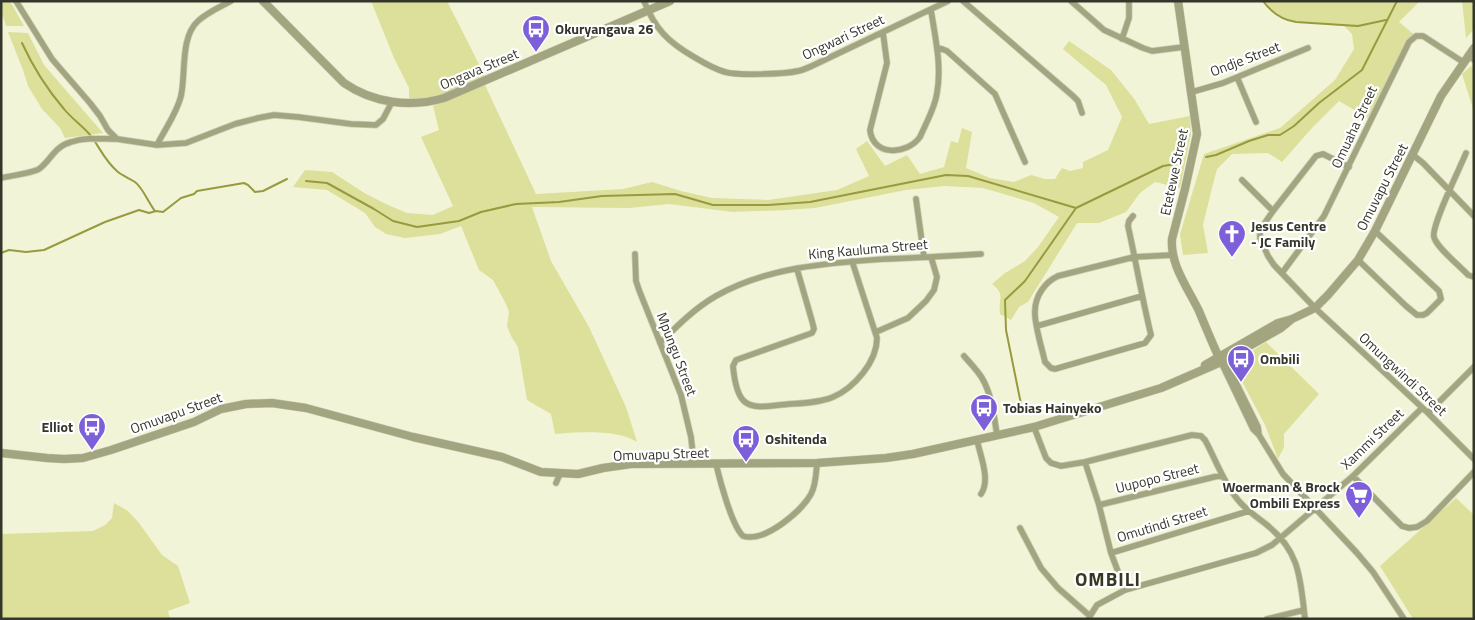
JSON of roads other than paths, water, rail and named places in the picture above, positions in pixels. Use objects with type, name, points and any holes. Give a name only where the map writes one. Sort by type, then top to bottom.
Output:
[{"type":"street","points":[[16,1],[52,60],[117,139]]},
{"type":"street","points":[[157,144],[179,104],[186,49],[192,28],[206,15],[231,1]]},
{"type":"street","name":"Ongava Street","points":[[263,1],[344,84],[368,96],[392,102],[415,103],[444,98],[670,1]]},
{"type":"street","name":"Ongwari Street","points":[[644,1],[657,27],[670,42],[698,60],[727,73],[789,73],[800,71],[948,1]]},
{"type":"street","points":[[963,1],[1073,96],[1078,101],[1082,113]]},
{"type":"street","points":[[1071,1],[1104,30],[1122,39],[1152,51],[1184,47]]},
{"type":"street","points":[[1122,39],[1129,18],[1129,1]]},
{"type":"street","name":"Etetewe Street","points":[[1178,1],[1197,134],[1172,239],[1173,255],[1199,313],[1206,320],[1222,359],[1258,427],[1259,435],[1283,474],[1373,572],[1402,618]]},
{"type":"street","points":[[883,32],[888,63],[870,130],[877,144],[894,151],[901,150],[916,142],[920,137],[937,93],[939,72],[931,10]]},
{"type":"street","name":"Omuaha Street","points":[[1282,273],[1324,216],[1400,58],[1412,38],[1423,36],[1468,59]]},
{"type":"street","points":[[937,47],[947,51],[995,94],[1025,162]]},
{"type":"street","name":"Ondje Street","points":[[1192,92],[1222,83],[1308,48]]},
{"type":"street","name":"Omuvapu Street","points":[[1,453],[47,458],[83,458],[194,422],[220,409],[246,404],[272,403],[306,408],[413,437],[502,457],[541,472],[560,474],[578,474],[631,464],[817,463],[886,458],[913,454],[1034,427],[1161,388],[1180,380],[1186,375],[1222,359],[1278,324],[1315,308],[1358,260],[1375,231],[1441,96],[1474,48]]},
{"type":"street","points":[[1237,77],[1256,122]]},
{"type":"street","points":[[1,178],[38,169],[64,144],[70,142],[91,138],[157,144],[186,143],[235,124],[274,115],[376,125],[383,119],[392,102]]},
{"type":"street","points":[[1466,153],[1435,226],[1433,236],[1450,257],[1468,275],[1474,277]]},
{"type":"street","points":[[1242,180],[1272,211],[1316,156],[1323,154],[1349,167]]},
{"type":"street","points":[[1413,155],[1474,216]]},
{"type":"street","points":[[876,332],[908,318],[926,301],[934,290],[937,278],[927,257],[916,200]]},
{"type":"street","name":"Omungwindi Street","points":[[1272,211],[1260,230],[1259,235],[1274,265],[1315,308],[1428,413],[1474,459]]},
{"type":"street","points":[[1133,216],[1128,226],[1134,257],[1142,296],[1151,335],[1145,342],[1055,369],[1051,368],[1045,362],[1035,311],[1042,289],[1050,280],[1058,276],[1134,257],[1173,255]]},
{"type":"street","points":[[1358,260],[1417,315],[1427,313],[1441,299],[1439,291],[1375,231]]},
{"type":"street","name":"Mpungu Street","points":[[635,254],[639,290],[681,395],[687,416],[694,464]]},
{"type":"street","name":"King Kauluma Street","points":[[660,343],[689,316],[716,296],[760,277],[811,265],[981,254]]},
{"type":"street","points":[[797,269],[814,328],[812,334],[734,362],[732,366],[736,386],[741,399],[746,404],[767,406],[832,398],[860,377],[868,366],[877,346],[876,332],[852,261]]},
{"type":"street","points":[[1037,326],[1142,296]]},
{"type":"street","points":[[964,356],[981,376],[987,389],[992,404],[997,435]]},
{"type":"street","points":[[1428,413],[1474,367]]},
{"type":"street","name":"Xammi Street","points":[[1089,617],[1097,605],[1126,590],[1256,553],[1272,545],[1353,476],[1422,408]]},
{"type":"street","points":[[1034,427],[1050,463],[1061,466],[1192,436],[1201,436],[1239,502],[1281,536],[1291,553],[1297,567],[1305,619]]},
{"type":"street","points":[[977,440],[985,483],[981,494]]},
{"type":"street","points":[[1085,462],[1099,505],[1111,553],[1126,590]]},
{"type":"street","points":[[716,464],[721,485],[736,527],[743,536],[751,538],[780,525],[795,514],[810,495],[816,481],[817,463]]},
{"type":"street","points":[[1353,476],[1402,526],[1409,528],[1417,527],[1427,521],[1474,472]]},
{"type":"street","points":[[556,483],[560,474]]},
{"type":"street","name":"Uupopo Street","points":[[1099,505],[1222,475]]},
{"type":"street","name":"Omutindi Street","points":[[1111,553],[1249,511]]},
{"type":"street","points":[[1020,528],[1041,568],[1058,588],[1089,617]]},
{"type":"street","points":[[1267,619],[1304,610]]},
{"type":"waterway","points":[[1263,1],[1278,15],[1296,22],[1358,26],[1386,20]]},
{"type":"waterway","points":[[1206,157],[1268,135],[1280,135],[1294,126],[1319,103],[1362,70],[1397,1]]},
{"type":"waterway","points":[[22,43],[35,69],[51,93],[67,113],[91,136]]},
{"type":"waterway","points":[[94,140],[104,157],[114,168],[138,185],[155,211]]},
{"type":"waterway","points":[[1022,409],[1006,330],[1005,300],[1025,281],[1076,208],[1163,166],[1182,163]]},
{"type":"waterway","points":[[306,181],[327,183],[393,221],[417,227],[459,221],[481,212],[516,204],[559,202],[602,196],[675,194],[713,205],[768,205],[810,202],[946,175],[968,176],[1076,208]]},
{"type":"waterway","points":[[1,253],[9,250],[26,252],[44,250],[105,222],[139,210],[149,213],[163,212],[181,198],[194,194],[197,191],[244,183],[255,192],[263,191],[287,179]]},
{"type":"place","name":"Okuryangava 26","points":[[536,53]]},
{"type":"place","name":"Jesus Centre - JC Family","points":[[1232,258]]},
{"type":"place","name":"Ombili","points":[[1241,383]]},
{"type":"place","name":"Tobias Hainyeko","points":[[984,432]]},
{"type":"place","name":"Elliot","points":[[92,451]]},
{"type":"place","name":"Oshitenda","points":[[746,463]]},
{"type":"place","name":"Woermann & Brock Ombili Express","points":[[1359,519]]},
{"type":"district","name":"OMBILI","points":[[1108,579]]}]
